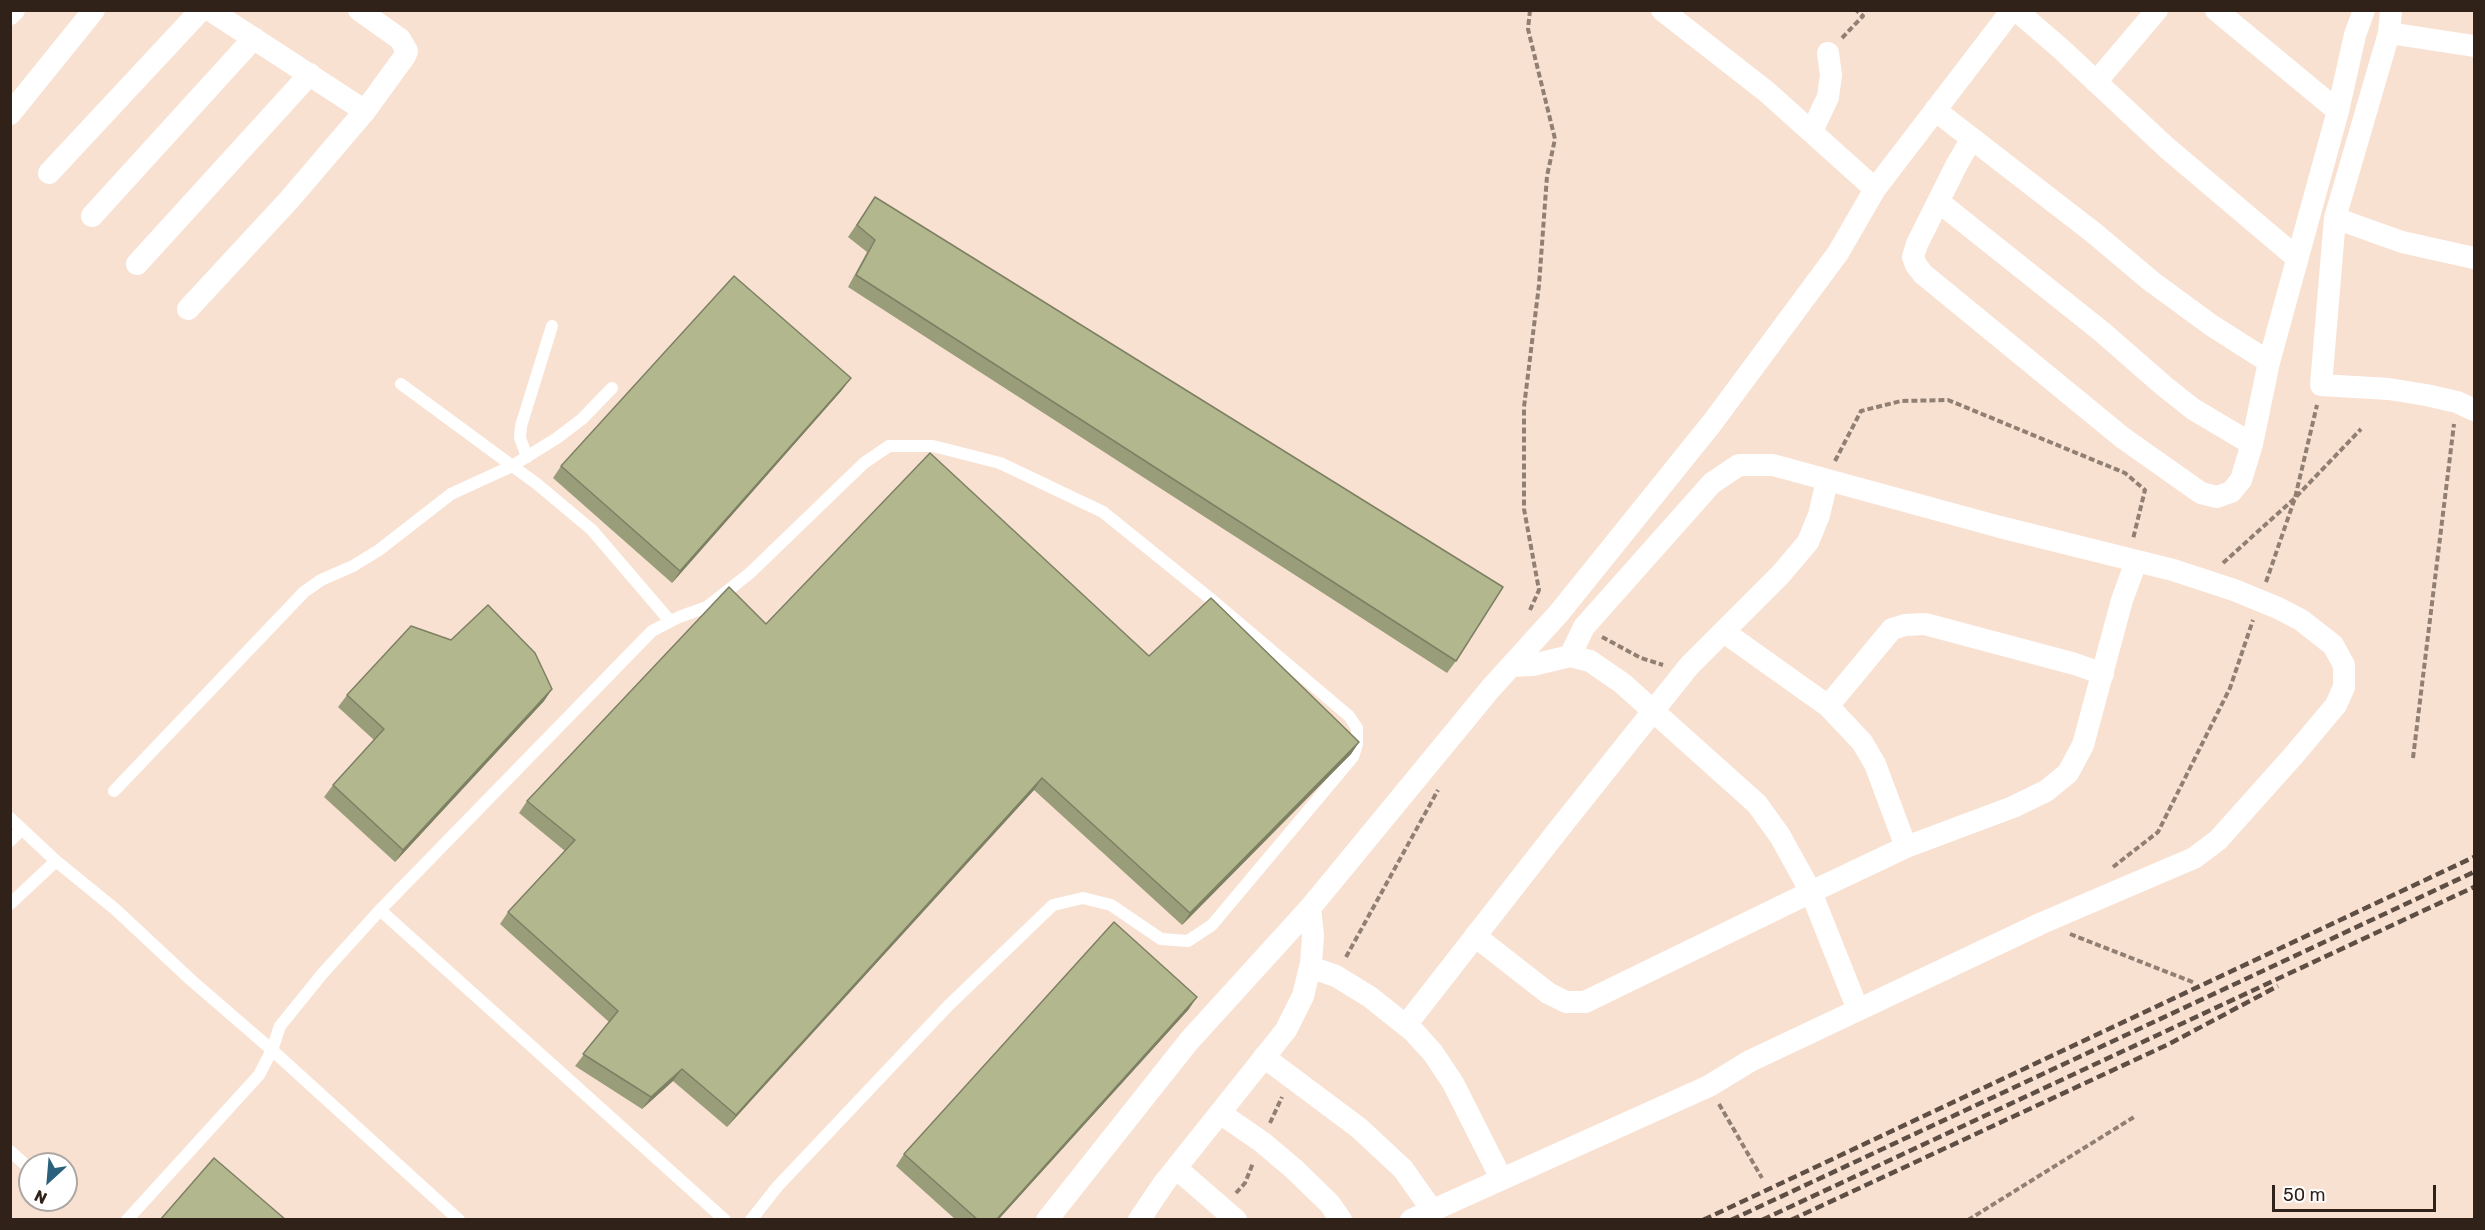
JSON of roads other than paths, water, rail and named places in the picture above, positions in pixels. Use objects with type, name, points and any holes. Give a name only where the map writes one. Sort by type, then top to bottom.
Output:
[{"type":"street","points":[[10,14],[14,10]]},
{"type":"street","points":[[10,114],[94,10]]},
{"type":"street","points":[[49,173],[201,10]]},
{"type":"street","points":[[210,10],[365,111]]},
{"type":"street","points":[[188,309],[289,200],[365,111],[407,51],[400,39],[359,10]]},
{"type":"street","points":[[1662,10],[1812,131],[1875,189]]},
{"type":"street","points":[[1047,1220],[1189,1041],[1310,908],[1511,666],[1559,613],[1712,423],[1838,253],[1875,189],[2014,10],[2167,148],[2296,258]]},
{"type":"street","points":[[2096,82],[2157,10]]},
{"type":"street","points":[[2216,10],[2338,111]]},
{"type":"street","points":[[1971,140],[1917,244],[1913,257],[1916,265],[1932,281],[2123,438],[2201,493],[2217,497],[2231,492],[2241,480],[2252,444],[2269,362],[2338,111],[2355,35],[2364,10]]},
{"type":"street","points":[[2391,10],[2389,33],[2335,218],[2321,385],[2389,389],[2466,406]]},
{"type":"street","points":[[2389,33],[2475,46]]},
{"type":"street","points":[[92,216],[254,38]]},
{"type":"street","points":[[1812,131],[1828,97],[1831,75],[1828,53]]},
{"type":"street","points":[[137,264],[310,74]]},
{"type":"street","points":[[1935,110],[2094,233],[2151,281],[2211,325],[2269,362]]},
{"type":"street","points":[[1939,202],[2101,331],[2193,409],[2252,444]]},
{"type":"street","points":[[2335,218],[2402,242],[2475,258]]},
{"type":"street","points":[[1412,1220],[1708,1086],[1750,1061],[2042,923],[2193,858],[2218,840],[2336,705],[2344,687],[2344,665],[2332,645],[2301,620],[2260,601],[2205,580],[1773,465],[1739,465],[1712,483],[1584,627],[1570,656]]},
{"type":"street","points":[[1406,1025],[1689,666],[1781,574],[1808,542],[1820,515],[1827,481]]},
{"type":"street","points":[[1475,936],[1548,993],[1566,1002],[1585,1002],[1906,848],[2013,807],[2046,791],[2068,773],[2083,744],[2121,600],[2136,562]]},
{"type":"street","points":[[1828,706],[1892,629],[1905,625],[1924,624],[2103,674]]},
{"type":"street","points":[[1724,632],[1828,706],[1862,742],[1875,764],[1906,848]]},
{"type":"street","points":[[1511,666],[1533,665],[1570,656],[1590,662],[1622,683],[1757,804],[1780,836],[1811,892],[1858,1010]]},
{"type":"street","points":[[1139,1220],[1176,1168],[1286,1030],[1303,996],[1310,967],[1313,936],[1310,908]]},
{"type":"street","points":[[1310,967],[1336,976],[1370,997],[1406,1025],[1433,1053],[1453,1083],[1501,1178]]},
{"type":"street","points":[[1264,1057],[1359,1128],[1396,1162],[1432,1210]]},
{"type":"street","points":[[1220,1113],[1262,1142],[1294,1169],[1330,1204],[1341,1220]]},
{"type":"street","points":[[1176,1168],[1230,1214]]},
{"type":"lane","points":[[527,457],[520,438],[520,426],[552,326]]},
{"type":"lane","points":[[401,384],[512,466],[592,530],[670,621]]},
{"type":"lane","points":[[114,791],[304,592],[321,580],[353,566],[379,550],[452,494],[527,457],[582,419],[612,388]]},
{"type":"lane","points":[[127,1220],[259,1075],[272,1050],[280,1026],[380,910],[652,631],[670,621],[707,607],[750,573],[864,462],[890,446],[933,447],[1000,463],[1103,513],[1212,600],[1349,716],[1357,728],[1357,744],[1353,757],[1212,926],[1188,941],[1161,939],[1111,905],[1083,898],[1053,905],[949,1005],[777,1187],[751,1220]]},
{"type":"lane","points":[[10,818],[56,861],[115,909],[459,1220]]},
{"type":"lane","points":[[10,841],[22,829]]},
{"type":"lane","points":[[10,904],[56,861]]},
{"type":"lane","points":[[380,910],[725,1220]]},
{"type":"railway","points":[[1703,1220],[2474,857]]},
{"type":"railway","points":[[1731,1220],[2474,872]]},
{"type":"railway","points":[[1762,1220],[2474,887]]},
{"type":"railway","points":[[1791,1220],[2169,1044],[2278,986]]}]
